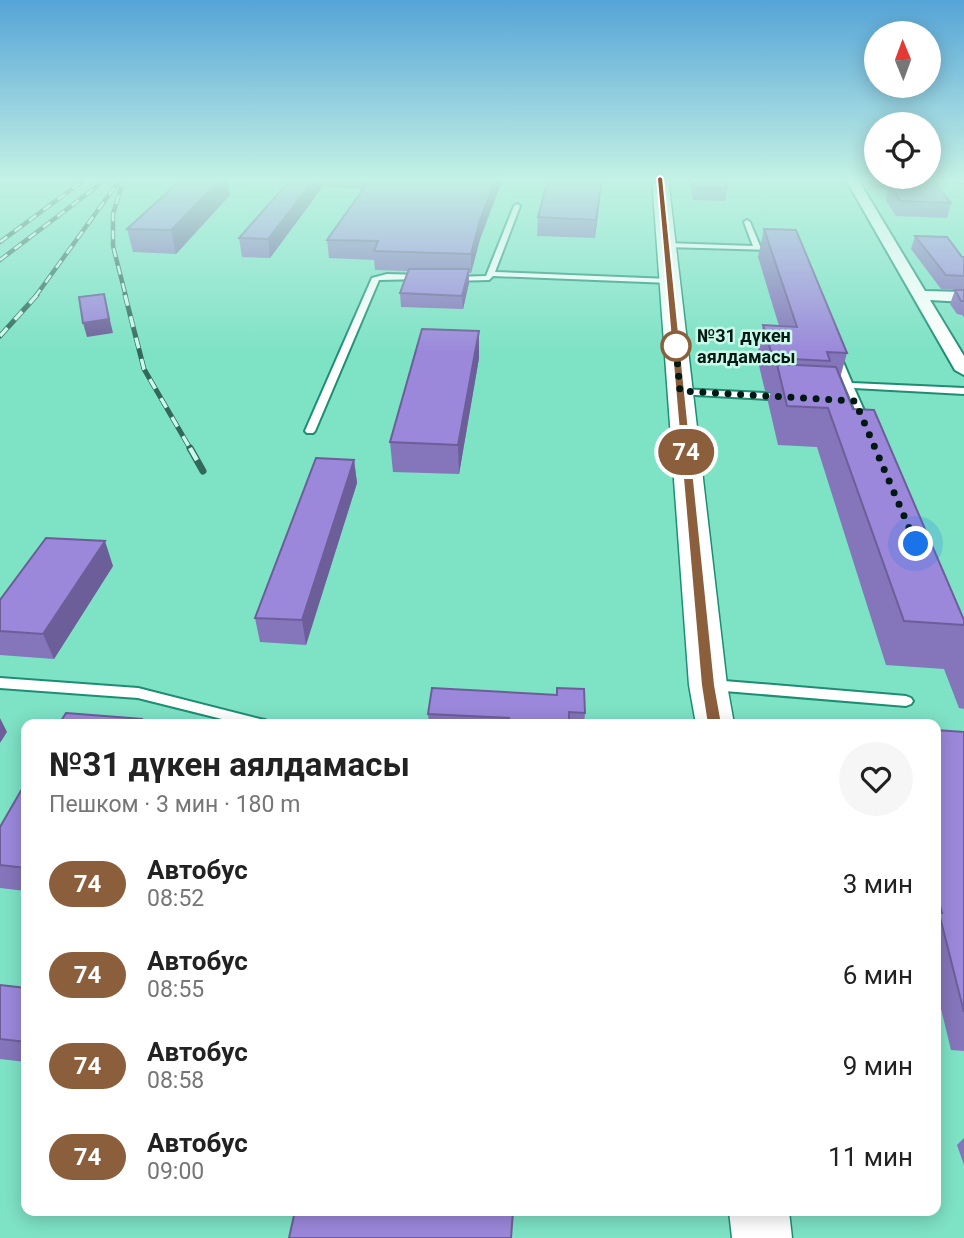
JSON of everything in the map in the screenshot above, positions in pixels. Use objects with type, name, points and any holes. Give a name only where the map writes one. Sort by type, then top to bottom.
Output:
[{"type":"main road","points":[[665,236],[708,685],[714,719]]},
{"type":"main road","points":[[760,1216],[762,1238]]},
{"type":"street","points":[[885,236],[964,370]]},
{"type":"street","points":[[920,295],[964,297]]},
{"type":"lane","points":[[447,279],[489,278],[506,236]]},
{"type":"lane","points":[[752,236],[757,248]]},
{"type":"lane","points":[[666,245],[783,249]]},
{"type":"lane","points":[[491,274],[670,281]]},
{"type":"lane","points":[[310,431],[376,278],[435,278]]},
{"type":"lane","points":[[832,343],[871,439]]},
{"type":"lane","points":[[848,385],[964,391]]},
{"type":"lane","points":[[680,391],[801,398]]},
{"type":"lane","points":[[842,401],[855,401]]},
{"type":"lane","points":[[0,683],[138,694],[240,719]]},
{"type":"lane","points":[[708,685],[906,701]]},
{"type":"building","points":[[241,236],[270,236],[268,239],[239,238]]},
{"type":"building","points":[[330,236],[476,236],[471,254],[374,251],[378,241],[327,240]]},
{"type":"building","points":[[766,236],[798,236],[847,353],[827,352],[830,361],[773,358],[763,325],[797,327]]},
{"type":"building","points":[[915,236],[947,237],[964,257],[964,276],[946,275]]},
{"type":"building","points":[[409,269],[469,269],[462,296],[400,293]]},
{"type":"building","points":[[955,290],[964,290],[964,301],[961,301]]},
{"type":"building","points":[[104,294],[109,319],[83,323],[79,297]]},
{"type":"building","points":[[422,329],[479,331],[458,445],[390,442]]},
{"type":"building","points":[[777,364],[836,367],[853,409],[874,410],[964,625],[904,621],[828,408],[787,406]]},
{"type":"building","points":[[316,458],[354,460],[302,620],[255,618]]},
{"type":"building","points":[[46,538],[105,541],[43,634],[0,631],[0,600]]},
{"type":"building","points":[[432,688],[557,695],[557,688],[584,689],[585,713],[569,712],[569,719],[509,719],[428,714]]},
{"type":"building","points":[[66,713],[142,719],[62,719]]},
{"type":"building","points":[[941,730],[964,732],[964,1012],[941,921]]},
{"type":"building","points":[[21,791],[21,867],[0,865],[0,827]]},
{"type":"building","points":[[0,985],[21,987],[21,1041],[0,1039]]},
{"type":"building","points":[[294,1216],[513,1216],[511,1238],[289,1238]]},
{"type":"railway","points":[[0,242],[8,236]]},
{"type":"railway","points":[[0,260],[32,236]]},
{"type":"railway","points":[[35,297],[79,236]]},
{"type":"railway","points":[[113,236],[113,246],[126,297]]},
{"type":"railway","points":[[0,336],[37,295]]},
{"type":"railway","points":[[125,295],[144,369],[191,450]]},
{"type":"railway","points":[[190,448],[203,471]]},
{"type":"bus line","name":"74","points":[[665,236],[708,685],[714,719]]},
{"type":"place","name":"№31 дүкен аялдамасы","points":[[676,346]]},
{"type":"route","points":[[676,346],[675,336],[680,391],[855,401],[916,544]]}]
